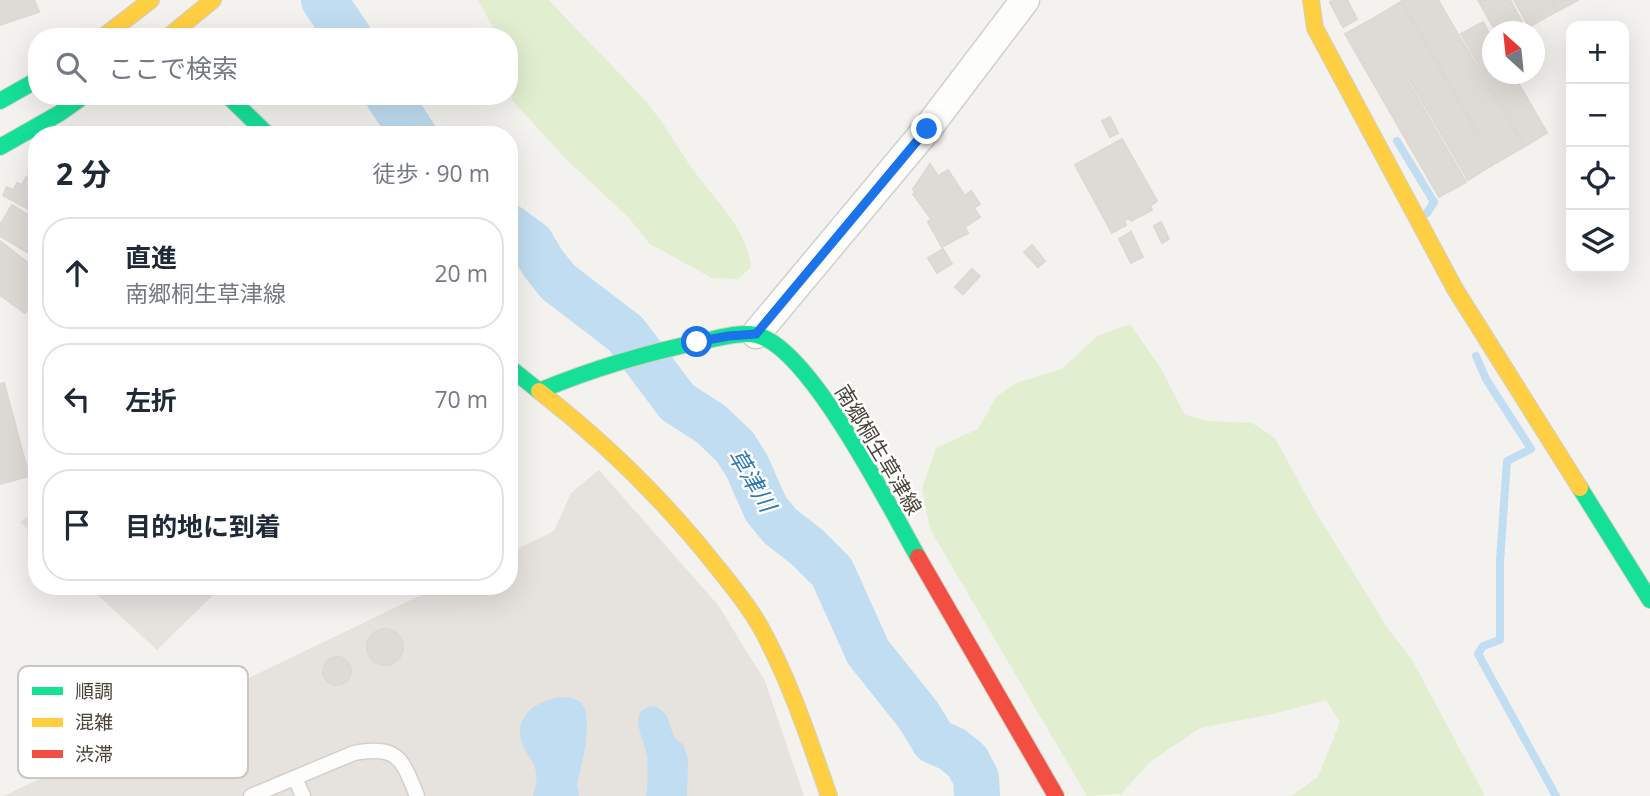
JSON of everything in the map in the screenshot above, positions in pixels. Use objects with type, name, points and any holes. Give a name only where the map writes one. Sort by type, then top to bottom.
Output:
[{"type":"street","points":[[126,28],[213,0]]},
{"type":"street","points":[[539,391],[581,372],[697,342],[756,334],[927,129],[1025,0]]},
{"type":"street","points":[[1311,0],[1315,28],[1455,289],[1650,600]]},
{"type":"street","points":[[0,101],[28,85]]},
{"type":"street","points":[[37,126],[71,105]]},
{"type":"street","points":[[237,105],[259,126]]},
{"type":"street","points":[[0,147],[28,131]]},
{"type":"street","name":"南郷桐生草津線","points":[[756,334],[792,358],[828,401],[1056,796]]},
{"type":"street","points":[[518,374],[573,416],[661,499],[731,584],[759,625],[782,668],[829,796]]},
{"type":"lane","points":[[251,796],[354,753],[372,750],[387,751],[402,760],[417,796]]},
{"type":"lane","points":[[295,778],[303,796]]},
{"type":"shaded area","points":[[599,470],[718,605],[765,681],[804,796],[4,796],[41,778],[248,778],[248,678],[421,595],[518,595],[518,549],[554,531],[571,493]]},
{"type":"shaded area","points":[[28,516],[28,530],[20,522]]},
{"type":"shaded area","points":[[98,595],[213,595],[157,650]]},
{"type":"green space","points":[[478,0],[549,0],[656,114],[739,231],[749,254],[751,267],[738,279],[712,278],[650,244],[629,218],[565,158],[517,105],[518,28],[493,28]]},
{"type":"green space","points":[[1130,324],[1162,370],[1185,415],[1209,421],[1252,423],[1275,438],[1311,504],[1388,629],[1411,658],[1485,796],[1291,796],[1318,777],[1340,722],[1326,700],[1273,714],[1200,728],[1150,762],[1121,794],[1087,796],[930,529],[922,488],[936,448],[978,429],[997,396],[1016,383],[1062,369],[1097,336]]},
{"type":"water","points":[[563,697],[579,701],[584,707],[586,717],[586,740],[577,785],[579,796],[533,796],[536,772],[522,743],[521,724],[524,716],[537,705]]},
{"type":"water","points":[[655,706],[666,715],[674,736],[683,744],[688,759],[687,796],[646,796],[647,756],[638,718],[646,708]]},
{"type":"building","points":[[0,0],[34,0],[39,12],[0,25]]},
{"type":"building","points":[[1347,0],[1357,19],[1343,27],[1330,2]]},
{"type":"building","points":[[1438,0],[1482,75],[1482,84],[1487,84],[1524,147],[1496,163],[1402,1]]},
{"type":"building","points":[[1478,0],[1510,0],[1522,21],[1490,21]]},
{"type":"building","points":[[1514,0],[1551,0],[1557,11],[1540,21],[1526,21]]},
{"type":"building","points":[[1552,0],[1578,0],[1558,11]]},
{"type":"building","points":[[1401,2],[1494,164],[1468,180],[1374,18]]},
{"type":"building","points":[[1372,19],[1466,182],[1439,197],[1345,34]]},
{"type":"building","points":[[1482,23],[1482,71],[1461,34]]},
{"type":"building","points":[[1490,84],[1519,84],[1547,133],[1525,146]]},
{"type":"building","points":[[1110,117],[1118,133],[1110,137],[1102,121]]},
{"type":"building","points":[[1122,139],[1157,201],[1150,206],[1152,210],[1131,221],[1129,218],[1124,221],[1126,225],[1112,233],[1075,165]]},
{"type":"building","points":[[930,164],[938,176],[948,170],[965,196],[971,191],[980,204],[974,208],[980,217],[965,227],[968,233],[942,247],[928,222],[931,219],[913,194],[913,189]]},
{"type":"building","points":[[26,177],[28,178],[28,209],[3,195],[7,187],[13,190],[17,183],[22,185]]},
{"type":"building","points":[[12,205],[28,215],[28,253],[0,236],[0,225]]},
{"type":"building","points":[[1161,222],[1169,239],[1162,243],[1154,226]]},
{"type":"building","points":[[1131,232],[1143,257],[1131,263],[1119,239]]},
{"type":"building","points":[[0,241],[28,263],[28,309],[25,313],[0,295]]},
{"type":"building","points":[[1032,245],[1045,261],[1038,267],[1024,252]]},
{"type":"building","points":[[943,249],[952,264],[937,273],[928,258]]},
{"type":"building","points":[[972,269],[980,276],[963,294],[955,287]]},
{"type":"building","points":[[4,383],[28,476],[0,484],[0,384]]},
{"type":"building","points":[[385,629],[397,635],[403,647],[397,659],[385,665],[373,659],[367,647],[373,635]]},
{"type":"building","points":[[337,657],[347,661],[351,671],[347,681],[337,685],[327,681],[323,671],[327,661]]},
{"type":"waterway","name":"草津川","points":[[324,0],[343,28]]},
{"type":"waterway","name":"草津川","points":[[394,105],[408,126]]},
{"type":"waterway","points":[[1397,141],[1434,202],[1427,213]]},
{"type":"waterway","name":"草津川","points":[[518,234],[531,243],[558,282],[626,334],[677,402],[711,424],[735,447],[747,466],[766,509],[780,526],[807,547],[832,572],[868,652],[919,716],[934,741],[952,749],[967,761],[976,778],[977,796]]},
{"type":"waterway","points":[[1476,356],[1486,379],[1531,449],[1507,461],[1500,561],[1500,640],[1483,646],[1478,654],[1556,796]]},
{"type":"traffic: fast","points":[[0,101],[28,85]]},
{"type":"traffic: fast","points":[[37,126],[71,105]]},
{"type":"traffic: fast","points":[[237,105],[259,126]]},
{"type":"traffic: fast","points":[[0,147],[28,131]]},
{"type":"traffic: fast","points":[[518,374],[539,391],[622,361],[664,350],[732,335],[756,335],[777,346],[800,367],[823,397],[868,468],[918,557]]},
{"type":"traffic: fast","points":[[1580,488],[1650,600]]},
{"type":"traffic: slow","points":[[115,28],[151,0]]},
{"type":"traffic: slow","points":[[179,28],[213,0]]},
{"type":"traffic: slow","points":[[1311,0],[1315,28],[1455,289],[1580,488]]},
{"type":"traffic: slow","points":[[539,391],[588,431],[655,496],[746,604],[781,669],[829,796]]},
{"type":"traffic: jam","points":[[918,557],[1056,796]]},
{"type":"route","points":[[697,342],[756,334],[927,129]]}]
